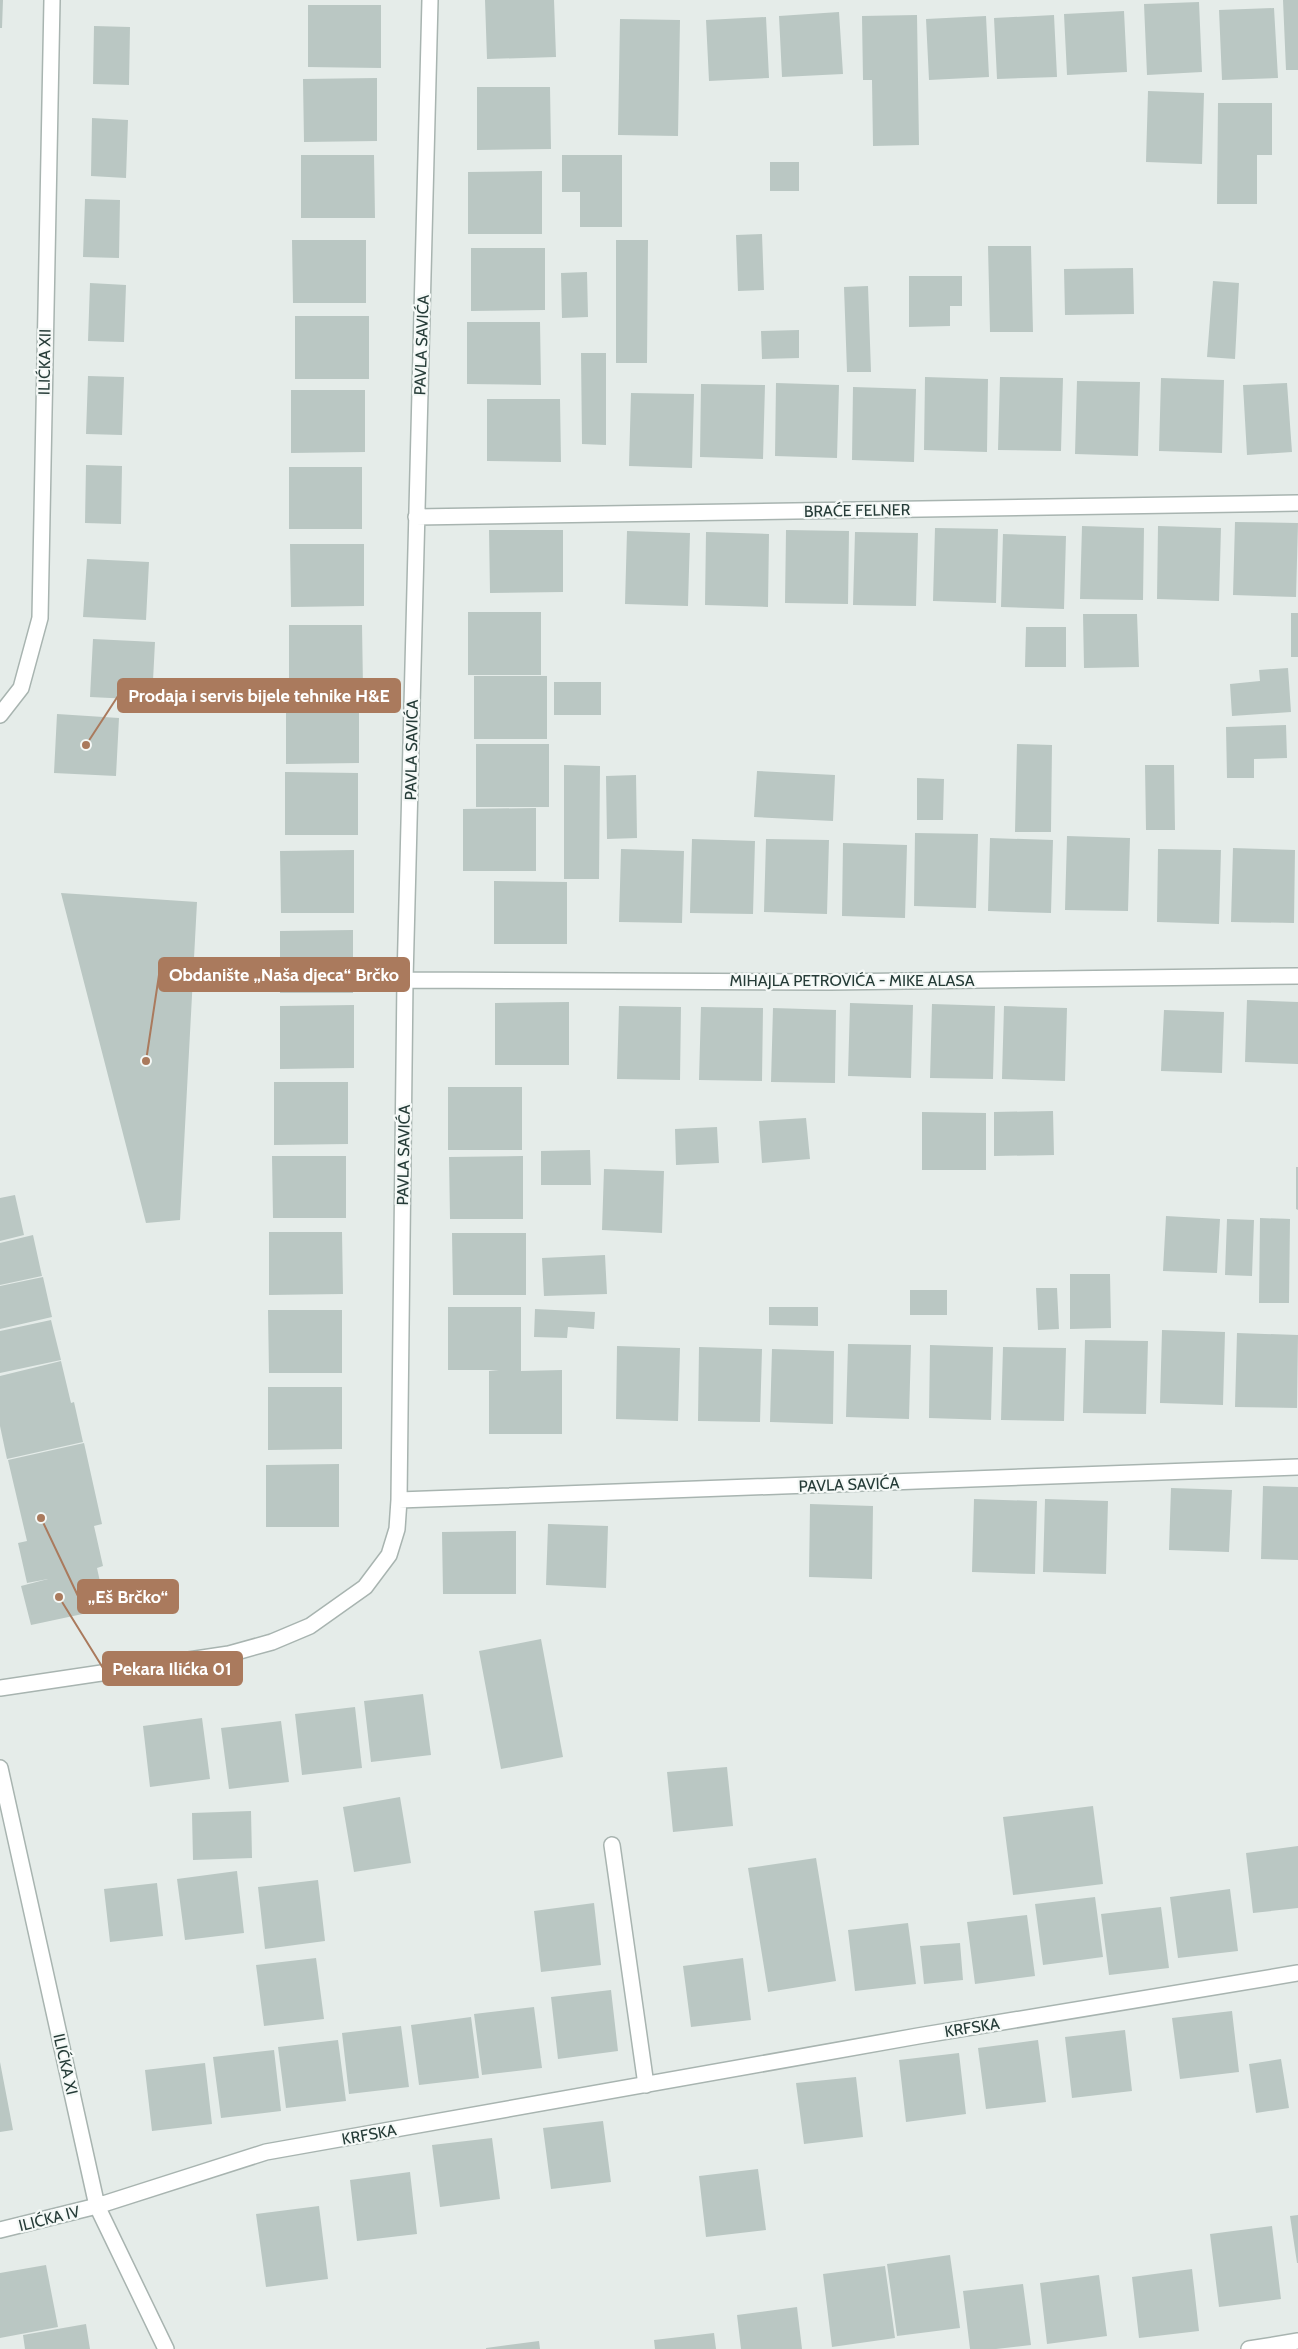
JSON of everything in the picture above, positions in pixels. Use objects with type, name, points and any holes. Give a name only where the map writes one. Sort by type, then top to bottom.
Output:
[{"type":"street","name":"ILIĆKA XII","points":[[0,715],[21,688],[40,618],[52,0]]},
{"type":"street","name":"PAVLA SAVIĆA","points":[[0,1688],[229,1654],[272,1642],[310,1626],[365,1587],[389,1555],[397,1529],[399,1500],[405,980],[430,0]]},
{"type":"street","name":"BRAĆE FELNER","points":[[416,517],[1298,503]]},
{"type":"street","name":"MIHAJLA PETROVIĆA - MIKE ALASA","points":[[405,980],[830,982],[1298,976]]},
{"type":"street","name":"PAVLA SAVIĆA","points":[[399,1500],[1298,1467]]},
{"type":"street","name":"ILIĆKA XI","points":[[0,1768],[97,2206],[166,2349]]},
{"type":"street","points":[[612,1845],[646,2084]]},
{"type":"street","name":"KRFSKA","points":[[97,2206],[266,2152],[918,2036],[1298,1973]]},
{"type":"street","name":"ILIĆKA IV","points":[[0,2230],[97,2206]]},
{"type":"street","points":[[1249,2349],[1298,2341]]},
{"type":"building","points":[[0,0],[3,0],[2,28],[0,28]]},
{"type":"building","points":[[485,0],[554,0],[556,57],[487,59]]},
{"type":"building","points":[[1283,0],[1298,0],[1298,70],[1286,70]]},
{"type":"building","points":[[1199,2],[1202,72],[1147,75],[1144,4]]},
{"type":"building","points":[[308,5],[381,5],[381,68],[308,67]]},
{"type":"building","points":[[1274,8],[1278,78],[1222,80],[1219,10]]},
{"type":"building","points":[[1124,11],[1127,72],[1067,75],[1064,14]]},
{"type":"building","points":[[839,12],[843,74],[782,77],[779,16]]},
{"type":"building","points":[[917,15],[919,145],[873,146],[872,80],[863,80],[862,16]]},
{"type":"building","points":[[1054,15],[1057,77],[997,79],[994,18]]},
{"type":"building","points":[[986,16],[989,77],[929,80],[926,19]]},
{"type":"building","points":[[766,17],[769,78],[709,81],[706,20]]},
{"type":"building","points":[[620,19],[680,20],[678,136],[618,135]]},
{"type":"building","points":[[94,26],[130,27],[129,85],[93,84]]},
{"type":"building","points":[[377,78],[377,141],[304,142],[303,79]]},
{"type":"building","points":[[477,87],[550,87],[551,149],[477,150]]},
{"type":"building","points":[[1148,91],[1204,93],[1202,164],[1146,162]]},
{"type":"building","points":[[1218,103],[1272,103],[1272,155],[1257,155],[1257,204],[1217,204]]},
{"type":"building","points":[[92,118],[128,120],[126,178],[91,176]]},
{"type":"building","points":[[301,155],[374,155],[375,218],[301,218]]},
{"type":"building","points":[[562,155],[622,155],[622,227],[580,227],[580,192],[562,192]]},
{"type":"building","points":[[770,162],[799,162],[799,191],[770,191]]},
{"type":"building","points":[[542,171],[542,234],[468,234],[468,172]]},
{"type":"building","points":[[85,199],[120,200],[119,258],[83,257]]},
{"type":"building","points":[[762,234],[764,290],[738,291],[736,235]]},
{"type":"building","points":[[292,240],[366,240],[366,303],[293,303]]},
{"type":"building","points":[[616,240],[648,240],[647,363],[616,363]]},
{"type":"building","points":[[988,246],[1031,246],[1033,332],[990,332]]},
{"type":"building","points":[[471,248],[545,248],[545,310],[471,311]]},
{"type":"building","points":[[1133,268],[1134,314],[1065,315],[1064,269]]},
{"type":"building","points":[[587,272],[588,317],[562,318],[561,273]]},
{"type":"building","points":[[909,276],[962,276],[962,306],[950,306],[950,326],[909,327]]},
{"type":"building","points":[[1213,281],[1239,283],[1235,359],[1207,357]]},
{"type":"building","points":[[90,283],[126,285],[124,342],[88,341]]},
{"type":"building","points":[[868,286],[871,372],[847,372],[844,287]]},
{"type":"building","points":[[295,316],[369,316],[369,379],[295,379]]},
{"type":"building","points":[[467,322],[540,322],[541,385],[467,384]]},
{"type":"building","points":[[799,330],[799,358],[762,359],[761,331]]},
{"type":"building","points":[[581,353],[606,353],[606,445],[582,444]]},
{"type":"building","points":[[88,376],[124,377],[122,435],[86,434]]},
{"type":"building","points":[[925,377],[988,379],[987,452],[924,450]]},
{"type":"building","points":[[1000,377],[1063,378],[1061,451],[998,450]]},
{"type":"building","points":[[1161,378],[1224,380],[1222,453],[1159,451]]},
{"type":"building","points":[[1077,381],[1140,382],[1138,456],[1075,454]]},
{"type":"building","points":[[776,383],[839,385],[837,458],[775,456]]},
{"type":"building","points":[[1287,383],[1292,452],[1247,455],[1243,385]]},
{"type":"building","points":[[701,384],[765,385],[763,459],[700,457]]},
{"type":"building","points":[[853,387],[916,389],[914,462],[852,460]]},
{"type":"building","points":[[291,390],[365,390],[365,452],[291,453]]},
{"type":"building","points":[[631,393],[694,394],[692,468],[629,466]]},
{"type":"building","points":[[487,399],[560,399],[561,462],[487,461]]},
{"type":"building","points":[[86,465],[122,466],[121,524],[85,523]]},
{"type":"building","points":[[289,467],[362,467],[362,529],[289,529]]},
{"type":"building","points":[[1235,522],[1298,523],[1296,597],[1233,595]]},
{"type":"building","points":[[1082,526],[1144,528],[1143,600],[1080,599]]},
{"type":"building","points":[[1158,526],[1221,528],[1219,601],[1157,599]]},
{"type":"building","points":[[935,528],[998,529],[996,603],[933,601]]},
{"type":"building","points":[[489,530],[563,530],[563,592],[490,593]]},
{"type":"building","points":[[786,530],[849,531],[848,604],[785,603]]},
{"type":"building","points":[[627,531],[690,533],[688,606],[625,604]]},
{"type":"building","points":[[706,532],[769,534],[768,607],[705,605]]},
{"type":"building","points":[[855,532],[918,533],[916,606],[853,605]]},
{"type":"building","points":[[1003,534],[1066,536],[1064,609],[1001,607]]},
{"type":"building","points":[[290,544],[364,544],[364,606],[291,607]]},
{"type":"building","points":[[87,559],[149,562],[146,620],[83,617]]},
{"type":"building","points":[[468,612],[541,612],[541,675],[468,675]]},
{"type":"building","points":[[1291,613],[1298,613],[1298,657],[1291,657]]},
{"type":"building","points":[[1083,614],[1137,614],[1139,667],[1084,668]]},
{"type":"building","points":[[289,625],[362,625],[363,688],[289,688]]},
{"type":"building","points":[[1026,627],[1066,627],[1066,667],[1025,667]]},
{"type":"building","points":[[93,639],[155,642],[152,700],[90,697]]},
{"type":"building","points":[[1288,668],[1291,712],[1232,716],[1230,684],[1260,681],[1259,670]]},
{"type":"building","points":[[474,676],[547,676],[547,739],[474,739]]},
{"type":"building","points":[[554,682],[601,682],[601,715],[554,715]]},
{"type":"building","points":[[286,701],[359,701],[359,763],[286,764]]},
{"type":"building","points":[[57,714],[119,718],[116,776],[54,773]]},
{"type":"building","points":[[1286,725],[1287,758],[1254,759],[1254,778],[1227,778],[1226,727]]},
{"type":"building","points":[[476,744],[549,744],[549,807],[476,807]]},
{"type":"building","points":[[1017,744],[1052,745],[1051,832],[1015,832]]},
{"type":"building","points":[[564,765],[600,766],[599,879],[564,879]]},
{"type":"building","points":[[1145,765],[1174,765],[1175,830],[1146,830]]},
{"type":"building","points":[[757,771],[835,775],[833,821],[754,817]]},
{"type":"building","points":[[285,772],[358,773],[358,835],[285,835]]},
{"type":"building","points":[[636,775],[637,838],[607,839],[606,776]]},
{"type":"building","points":[[917,778],[944,779],[943,820],[917,820]]},
{"type":"building","points":[[536,808],[536,871],[463,871],[463,809]]},
{"type":"building","points":[[915,833],[978,834],[976,908],[914,906]]},
{"type":"building","points":[[1067,836],[1130,838],[1128,911],[1065,910]]},
{"type":"building","points":[[990,838],[1053,840],[1051,913],[988,911]]},
{"type":"building","points":[[692,839],[755,841],[753,914],[690,913]]},
{"type":"building","points":[[766,839],[829,840],[827,914],[764,912]]},
{"type":"building","points":[[843,843],[907,845],[905,918],[842,916]]},
{"type":"building","points":[[1233,848],[1295,850],[1294,923],[1231,922]]},
{"type":"building","points":[[621,849],[684,851],[682,923],[619,922]]},
{"type":"building","points":[[1158,849],[1221,850],[1219,924],[1157,922]]},
{"type":"building","points":[[354,850],[354,913],[281,913],[280,851]]},
{"type":"building","points":[[494,881],[567,882],[567,944],[494,944]]},
{"type":"building","points":[[61,893],[197,902],[180,1220],[146,1223]]},
{"type":"building","points":[[353,930],[353,993],[280,993],[280,931]]},
{"type":"building","points":[[1247,1000],[1298,1002],[1298,1064],[1245,1062]]},
{"type":"building","points":[[569,1002],[569,1065],[495,1065],[495,1003]]},
{"type":"building","points":[[850,1003],[913,1005],[911,1078],[848,1076]]},
{"type":"building","points":[[932,1004],[995,1006],[993,1079],[930,1078]]},
{"type":"building","points":[[354,1005],[354,1068],[280,1069],[280,1006]]},
{"type":"building","points":[[619,1006],[681,1007],[680,1080],[617,1079]]},
{"type":"building","points":[[1004,1006],[1067,1008],[1065,1081],[1002,1079]]},
{"type":"building","points":[[701,1007],[763,1008],[762,1081],[699,1080]]},
{"type":"building","points":[[773,1008],[836,1010],[835,1083],[771,1082]]},
{"type":"building","points":[[1164,1010],[1224,1012],[1222,1073],[1161,1071]]},
{"type":"building","points":[[274,1082],[348,1082],[348,1144],[274,1145]]},
{"type":"building","points":[[448,1087],[522,1087],[522,1150],[448,1150]]},
{"type":"building","points":[[1053,1111],[1054,1155],[994,1156],[994,1112]]},
{"type":"building","points":[[922,1112],[986,1113],[986,1170],[922,1170]]},
{"type":"building","points":[[806,1118],[810,1159],[762,1163],[759,1121]]},
{"type":"building","points":[[717,1127],[719,1163],[676,1165],[675,1129]]},
{"type":"building","points":[[590,1150],[591,1185],[541,1185],[541,1151]]},
{"type":"building","points":[[272,1156],[346,1156],[346,1218],[273,1218]]},
{"type":"building","points":[[523,1156],[523,1219],[450,1219],[449,1157]]},
{"type":"building","points":[[1296,1167],[1298,1167],[1298,1210],[1296,1209]]},
{"type":"building","points":[[604,1169],[664,1171],[662,1233],[602,1230]]},
{"type":"building","points":[[15,1195],[24,1235],[0,1241],[0,1198]]},
{"type":"building","points":[[1166,1216],[1220,1219],[1217,1273],[1163,1271]]},
{"type":"building","points":[[1260,1218],[1290,1219],[1289,1303],[1259,1303]]},
{"type":"building","points":[[1227,1219],[1254,1220],[1252,1276],[1225,1275]]},
{"type":"building","points":[[269,1232],[342,1232],[343,1294],[269,1295]]},
{"type":"building","points":[[452,1233],[526,1233],[526,1295],[453,1295]]},
{"type":"building","points":[[33,1235],[42,1276],[0,1285],[0,1243]]},
{"type":"building","points":[[605,1255],[607,1294],[544,1296],[542,1258]]},
{"type":"building","points":[[1070,1274],[1110,1274],[1111,1328],[1070,1329]]},
{"type":"building","points":[[43,1277],[52,1317],[0,1329],[0,1286]]},
{"type":"building","points":[[1036,1288],[1057,1288],[1059,1329],[1038,1330]]},
{"type":"building","points":[[910,1290],[947,1290],[947,1315],[910,1315]]},
{"type":"building","points":[[448,1307],[521,1307],[521,1371],[562,1370],[562,1434],[489,1434],[489,1371],[499,1370],[448,1370]]},
{"type":"building","points":[[769,1307],[818,1307],[818,1326],[769,1325]]},
{"type":"building","points":[[535,1309],[595,1312],[594,1329],[568,1327],[567,1338],[534,1337]]},
{"type":"building","points":[[268,1310],[342,1310],[342,1373],[269,1373]]},
{"type":"building","points":[[51,1320],[61,1360],[0,1373],[0,1331]]},
{"type":"building","points":[[1162,1330],[1225,1332],[1223,1405],[1160,1403]]},
{"type":"building","points":[[1237,1333],[1298,1335],[1297,1408],[1235,1407]]},
{"type":"building","points":[[1085,1340],[1148,1341],[1146,1414],[1083,1413]]},
{"type":"building","points":[[848,1344],[911,1345],[909,1419],[846,1417]]},
{"type":"building","points":[[930,1345],[993,1347],[991,1420],[929,1418]]},
{"type":"building","points":[[617,1346],[680,1348],[678,1421],[616,1419]]},
{"type":"building","points":[[699,1347],[762,1349],[760,1422],[698,1421]]},
{"type":"building","points":[[1003,1347],[1066,1348],[1064,1421],[1001,1420]]},
{"type":"building","points":[[772,1349],[834,1351],[833,1424],[770,1422]]},
{"type":"building","points":[[61,1361],[71,1403],[74,1402],[83,1442],[7,1459],[0,1426],[0,1376]]},
{"type":"building","points":[[268,1387],[342,1387],[342,1449],[268,1450]]},
{"type":"building","points":[[84,1443],[102,1524],[94,1526],[103,1566],[97,1568],[106,1609],[31,1625],[21,1586],[48,1579],[27,1583],[18,1543],[27,1541],[8,1460]]},
{"type":"building","points":[[339,1464],[339,1527],[266,1527],[266,1465]]},
{"type":"building","points":[[1263,1486],[1298,1487],[1298,1560],[1261,1559]]},
{"type":"building","points":[[1171,1488],[1232,1490],[1229,1552],[1169,1550]]},
{"type":"building","points":[[974,1499],[1037,1501],[1035,1574],[972,1572]]},
{"type":"building","points":[[1045,1499],[1108,1501],[1106,1574],[1043,1572]]},
{"type":"building","points":[[810,1504],[873,1506],[872,1579],[809,1577]]},
{"type":"building","points":[[548,1524],[608,1526],[606,1588],[546,1585]]},
{"type":"building","points":[[516,1531],[516,1594],[443,1594],[442,1532]]},
{"type":"building","points":[[541,1639],[563,1757],[501,1769],[479,1651]]},
{"type":"building","points":[[423,1694],[431,1755],[371,1762],[364,1701]]},
{"type":"building","points":[[355,1707],[362,1768],[302,1775],[295,1714]]},
{"type":"building","points":[[202,1718],[210,1779],[150,1787],[143,1726]]},
{"type":"building","points":[[281,1721],[289,1782],[229,1789],[221,1728]]},
{"type":"building","points":[[727,1767],[733,1826],[673,1832],[667,1772]]},
{"type":"building","points":[[400,1797],[411,1863],[354,1872],[343,1807]]},
{"type":"building","points":[[1093,1806],[1103,1884],[1013,1895],[1003,1817]]},
{"type":"building","points":[[251,1811],[252,1858],[193,1860],[192,1813]]},
{"type":"building","points":[[1298,1846],[1298,1908],[1253,1913],[1246,1853]]},
{"type":"building","points":[[816,1858],[836,1981],[768,1992],[748,1868]]},
{"type":"building","points":[[237,1871],[244,1933],[185,1940],[177,1879]]},
{"type":"building","points":[[318,1880],[325,1941],[265,1949],[258,1887]]},
{"type":"building","points":[[157,1883],[163,1936],[110,1942],[104,1889]]},
{"type":"building","points":[[1230,1889],[1238,1951],[1178,1958],[1170,1897]]},
{"type":"building","points":[[1095,1897],[1103,1957],[1043,1965],[1035,1904]]},
{"type":"building","points":[[594,1903],[601,1965],[541,1972],[534,1911]]},
{"type":"building","points":[[1161,1907],[1169,1968],[1109,1975],[1101,1914]]},
{"type":"building","points":[[1027,1915],[1035,1976],[975,1984],[967,1922]]},
{"type":"building","points":[[908,1923],[916,1984],[855,1991],[848,1930]]},
{"type":"building","points":[[960,1943],[963,1980],[924,1984],[920,1946]]},
{"type":"building","points":[[316,1958],[324,2019],[264,2026],[256,1965]]},
{"type":"building","points":[[743,1958],[751,2020],[691,2027],[683,1966]]},
{"type":"building","points":[[611,1990],[618,2051],[558,2059],[551,1997]]},
{"type":"building","points":[[534,2007],[542,2068],[482,2075],[474,2014]]},
{"type":"building","points":[[1232,2011],[1239,2072],[1180,2079],[1172,2018]]},
{"type":"building","points":[[471,2017],[479,2078],[419,2085],[411,2025]]},
{"type":"building","points":[[401,2026],[409,2087],[349,2094],[342,2033]]},
{"type":"building","points":[[1125,2030],[1132,2091],[1072,2098],[1065,2037]]},
{"type":"building","points":[[338,2040],[346,2101],[286,2108],[278,2047]]},
{"type":"building","points":[[1038,2040],[1046,2102],[986,2109],[978,2048]]},
{"type":"building","points":[[274,2050],[281,2111],[221,2118],[213,2057]]},
{"type":"building","points":[[959,2053],[966,2114],[906,2122],[899,2060]]},
{"type":"building","points":[[1281,2059],[1289,2108],[1256,2113],[1249,2064]]},
{"type":"building","points":[[0,2062],[13,2130],[0,2132]]},
{"type":"building","points":[[205,2063],[212,2124],[152,2131],[145,2070]]},
{"type":"building","points":[[856,2077],[863,2137],[804,2144],[796,2083]]},
{"type":"building","points":[[603,2121],[611,2182],[551,2189],[543,2128]]},
{"type":"building","points":[[492,2138],[500,2199],[440,2207],[432,2145]]},
{"type":"building","points":[[758,2169],[766,2230],[706,2237],[699,2176]]},
{"type":"building","points":[[410,2172],[417,2234],[357,2241],[350,2180]]},
{"type":"building","points":[[319,2206],[328,2279],[266,2287],[256,2214]]},
{"type":"building","points":[[1298,2215],[1298,2263],[1297,2263],[1290,2216]]},
{"type":"building","points":[[1272,2226],[1281,2299],[1219,2307],[1210,2234]]},
{"type":"building","points":[[950,2255],[960,2328],[897,2336],[887,2264]]},
{"type":"building","points":[[46,2265],[58,2327],[0,2338],[0,2273]]},
{"type":"building","points":[[885,2266],[895,2338],[832,2347],[823,2274]]},
{"type":"building","points":[[1192,2269],[1199,2331],[1139,2338],[1132,2277]]},
{"type":"building","points":[[1099,2275],[1107,2336],[1047,2344],[1040,2283]]},
{"type":"building","points":[[1023,2284],[1031,2345],[996,2349],[970,2349],[963,2291]]},
{"type":"building","points":[[797,2307],[802,2349],[741,2349],[737,2315]]},
{"type":"building","points":[[86,2324],[90,2349],[25,2349],[23,2335]]},
{"type":"building","points":[[714,2333],[716,2349],[655,2349],[654,2340]]},
{"type":"building","points":[[539,2341],[540,2349],[486,2349],[486,2348]]},
{"type":"place","name":"Prodaja i servis bijele tehnike H&E","points":[[86,745]]},
{"type":"place","name":"Obdanište „Naša djeca“ Brčko","points":[[146,1061]]},
{"type":"place","name":"„Eš Brčko“","points":[[41,1518]]},
{"type":"place","name":"Pekara Ilićka 01","points":[[59,1597]]}]
